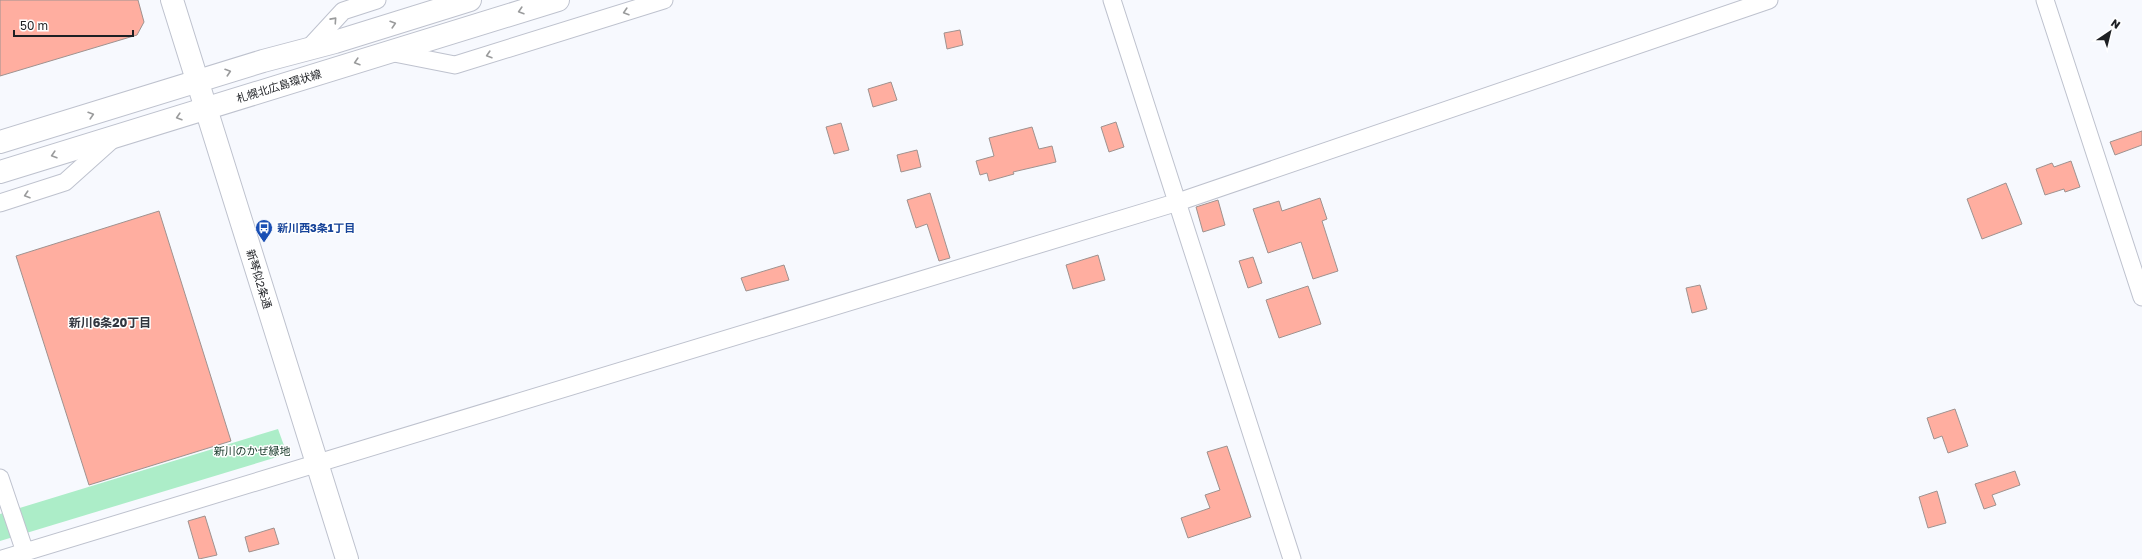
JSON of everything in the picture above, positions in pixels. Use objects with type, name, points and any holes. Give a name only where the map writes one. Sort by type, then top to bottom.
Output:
[{"type":"main road","name":"新琴似2条通","points":[[172,0],[347,559]]},
{"type":"main road","points":[[0,142],[263,61],[308,49],[470,0]]},
{"type":"main road","name":"札幌北広島環状線","points":[[0,172],[558,0]]},
{"type":"street","points":[[308,49],[343,10],[377,0]]},
{"type":"street","points":[[389,52],[455,65],[664,0]]},
{"type":"street","points":[[1112,0],[1292,559]]},
{"type":"street","points":[[2,559],[317,462],[1178,202],[1769,0]]},
{"type":"street","points":[[2045,0],[2142,297]]},
{"type":"street","points":[[0,203],[65,182],[116,136]]},
{"type":"street","points":[[0,478],[25,552]]},
{"type":"green space","name":"新川のかぜ緑地","points":[[278,429],[287,454],[0,541],[0,514]]},
{"type":"building","points":[[0,0],[138,0],[144,22],[137,35],[0,76]]},
{"type":"building","points":[[960,30],[963,45],[947,49],[944,33]]},
{"type":"building","points":[[891,82],[897,100],[873,107],[868,89]]},
{"type":"building","points":[[1116,122],[1124,147],[1109,152],[1101,127]]},
{"type":"building","points":[[841,123],[849,150],[834,154],[826,127]]},
{"type":"building","points":[[1032,127],[1039,149],[1052,146],[1056,162],[1013,172],[1014,174],[989,181],[987,173],[980,175],[976,161],[994,156],[989,138]]},
{"type":"building","points":[[2142,131],[2142,145],[2115,155],[2110,142]]},
{"type":"building","points":[[917,150],[921,167],[901,172],[897,155]]},
{"type":"building","points":[[2071,161],[2080,187],[2065,192],[2064,189],[2045,195],[2036,169],[2052,163],[2054,167]]},
{"type":"building","points":[[2006,183],[2022,224],[1982,239],[1967,199]]},
{"type":"building","points":[[930,193],[950,258],[939,261],[927,224],[916,228],[907,200]]},
{"type":"building","points":[[1320,198],[1327,219],[1322,221],[1338,271],[1313,279],[1301,242],[1268,253],[1253,209],[1279,201],[1282,211]]},
{"type":"building","points":[[1218,200],[1225,225],[1203,232],[1196,207]]},
{"type":"building","points":[[159,211],[231,441],[89,485],[16,256]]},
{"type":"building","points":[[1098,255],[1105,280],[1073,289],[1066,265]]},
{"type":"building","points":[[1253,257],[1262,283],[1248,288],[1239,261]]},
{"type":"building","points":[[784,265],[789,280],[746,291],[741,278]]},
{"type":"building","points":[[1700,285],[1707,309],[1692,313],[1686,288]]},
{"type":"building","points":[[1308,286],[1321,324],[1279,338],[1266,300]]},
{"type":"building","points":[[1955,409],[1968,446],[1948,453],[1942,436],[1934,439],[1927,418]]},
{"type":"building","points":[[1227,446],[1251,517],[1188,538],[1181,518],[1210,508],[1205,495],[1220,490],[1207,452]]},
{"type":"building","points":[[2015,471],[2020,485],[1992,495],[1996,505],[1984,509],[1975,484]]},
{"type":"building","points":[[1937,491],[1946,523],[1928,528],[1919,497]]},
{"type":"building","points":[[205,516],[217,555],[199,559],[188,521]]},
{"type":"building","points":[[274,528],[279,544],[249,552],[245,537]]},
{"type":"place","name":"新川西3条1丁目","points":[[264,243]]},
{"type":"district","name":"新川6条20丁目","points":[[110,323]]}]
